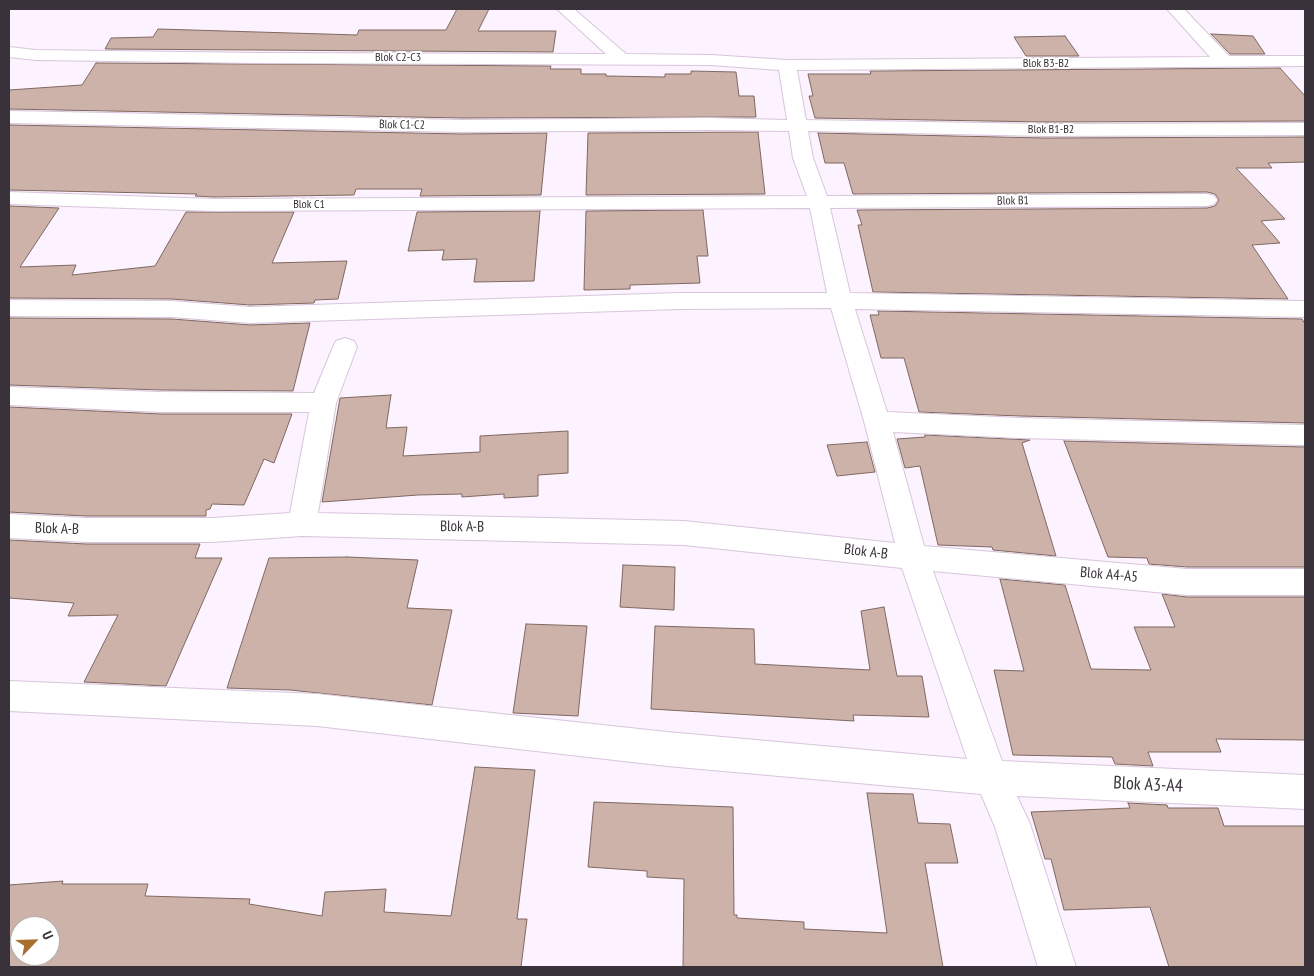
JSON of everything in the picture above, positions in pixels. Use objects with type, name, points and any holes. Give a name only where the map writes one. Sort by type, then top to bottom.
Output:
[{"type":"street","points":[[565,9],[621,59]]},
{"type":"street","points":[[1175,9],[1225,62]]},
{"type":"street","name":"Blok C2-C3","points":[[9,52],[36,55],[259,58],[711,60],[787,65]]},
{"type":"street","name":"Blok B3-B2","points":[[787,65],[1305,61]]},
{"type":"street","points":[[787,65],[803,158],[819,203],[841,302],[877,421],[913,557],[991,778],[1012,824],[1057,967]]},
{"type":"street","name":"Blok C1-C2","points":[[9,118],[462,126],[709,124],[796,126]]},
{"type":"street","name":"Blok B1-B2","points":[[796,126],[1045,130],[1305,129]]},
{"type":"street","name":"Blok C1","points":[[17,198],[214,206],[819,203]]},
{"type":"street","name":"Blok B1","points":[[819,203],[1207,200]]},
{"type":"street","points":[[9,308],[172,309],[250,315],[679,301],[799,300],[1123,304],[1305,309]]},
{"type":"street","points":[[302,524],[323,403],[345,347]]},
{"type":"street","points":[[9,396],[161,402],[323,403]]},
{"type":"street","points":[[877,421],[1020,428],[1305,434]]},
{"type":"street","name":"Blok A-B","points":[[9,526],[86,530],[212,530],[302,524],[684,533],[913,557]]},
{"type":"street","name":"Blok A4-A5","points":[[913,557],[1187,582],[1305,582]]},
{"type":"street","name":"Blok A3-A4","points":[[9,696],[317,710],[667,749],[991,778],[1305,792]]},
{"type":"building","points":[[457,9],[489,9],[478,31],[556,31],[553,52],[105,49],[111,38],[153,37],[158,29],[357,35],[359,30],[446,30]]},
{"type":"building","points":[[1211,34],[1253,36],[1265,54],[1230,54]]},
{"type":"building","points":[[1065,36],[1079,56],[1026,56],[1014,37]]},
{"type":"building","points":[[96,63],[551,66],[550,69],[581,69],[581,74],[665,77],[665,74],[691,74],[691,71],[736,72],[739,96],[754,96],[756,117],[462,118],[9,109],[9,90],[82,85]]},
{"type":"building","points":[[1280,68],[1305,96],[1305,121],[1045,122],[815,118],[809,96],[813,96],[808,74],[871,74],[870,71]]},
{"type":"building","points":[[9,125],[462,134],[547,133],[541,195],[420,196],[422,189],[356,189],[354,195],[214,197],[195,196],[197,194],[9,190]]},
{"type":"building","points":[[758,132],[765,194],[586,195],[588,133]]},
{"type":"building","points":[[818,133],[1045,138],[1305,137],[1305,162],[1268,163],[1272,168],[1236,168],[1285,219],[1261,221],[1280,243],[1252,245],[1288,299],[873,292],[858,225],[862,225],[857,210],[1207,208],[1215,206],[1219,200],[1215,194],[1207,192],[853,194],[844,163],[825,163]]},
{"type":"building","points":[[9,206],[59,208],[20,267],[76,265],[72,275],[155,266],[186,212],[294,212],[272,263],[347,261],[338,299],[315,300],[314,303],[250,305],[172,299],[9,298]]},
{"type":"building","points":[[703,210],[708,256],[697,256],[700,283],[630,285],[630,289],[584,290],[586,211]]},
{"type":"building","points":[[540,211],[534,281],[474,282],[477,259],[442,260],[444,250],[408,251],[417,212]]},
{"type":"building","points":[[878,311],[1302,319],[1305,324],[1305,423],[919,412],[904,358],[881,358],[870,315],[879,315]]},
{"type":"building","points":[[9,318],[172,319],[250,325],[310,323],[293,391],[161,390],[9,385]]},
{"type":"building","points":[[391,395],[386,428],[407,427],[403,456],[480,452],[480,436],[568,431],[568,473],[538,475],[538,496],[504,498],[504,494],[462,497],[462,494],[418,495],[322,502],[340,398]]},
{"type":"building","points":[[9,407],[161,414],[292,414],[274,463],[264,459],[244,505],[212,504],[210,509],[206,510],[206,516],[86,516],[9,512]]},
{"type":"building","points":[[925,435],[1030,440],[1022,443],[1056,556],[993,550],[992,547],[938,545],[920,466],[905,468],[897,439],[925,437]]},
{"type":"building","points":[[1064,441],[1305,447],[1305,567],[1187,567],[1149,564],[1147,558],[1108,557]]},
{"type":"building","points":[[867,442],[875,472],[837,476],[827,445]]},
{"type":"building","points":[[9,540],[86,544],[200,544],[195,558],[222,558],[166,686],[84,682],[118,615],[68,616],[74,603],[9,598]]},
{"type":"building","points":[[347,557],[418,560],[407,608],[452,610],[432,705],[290,690],[227,688],[269,558]]},
{"type":"building","points":[[623,565],[675,567],[674,610],[620,607]]},
{"type":"building","points":[[1000,579],[1065,585],[1091,669],[1151,670],[1134,627],[1175,627],[1162,594],[1187,597],[1305,597],[1305,740],[1216,739],[1221,752],[1148,752],[1153,766],[1115,764],[1112,757],[1013,755],[994,670],[1024,671]]},
{"type":"building","points":[[884,607],[897,676],[922,676],[929,717],[853,715],[854,721],[651,709],[655,626],[754,629],[755,664],[870,670],[861,611]]},
{"type":"building","points":[[526,624],[587,626],[578,716],[513,713]]},
{"type":"building","points":[[475,767],[535,770],[517,919],[527,919],[521,967],[9,967],[9,885],[63,881],[62,884],[148,884],[145,896],[250,899],[249,904],[322,916],[325,892],[386,889],[384,912],[451,916]]},
{"type":"building","points":[[867,793],[913,794],[918,823],[950,824],[958,863],[925,863],[943,967],[683,967],[684,879],[647,877],[647,871],[588,867],[594,802],[733,807],[734,915],[737,915],[737,918],[804,922],[804,929],[887,933]]},
{"type":"building","points":[[1128,803],[1167,805],[1168,808],[1218,808],[1224,826],[1305,826],[1305,967],[1169,967],[1150,907],[1064,910],[1051,859],[1045,859],[1031,812],[1130,808]]}]
